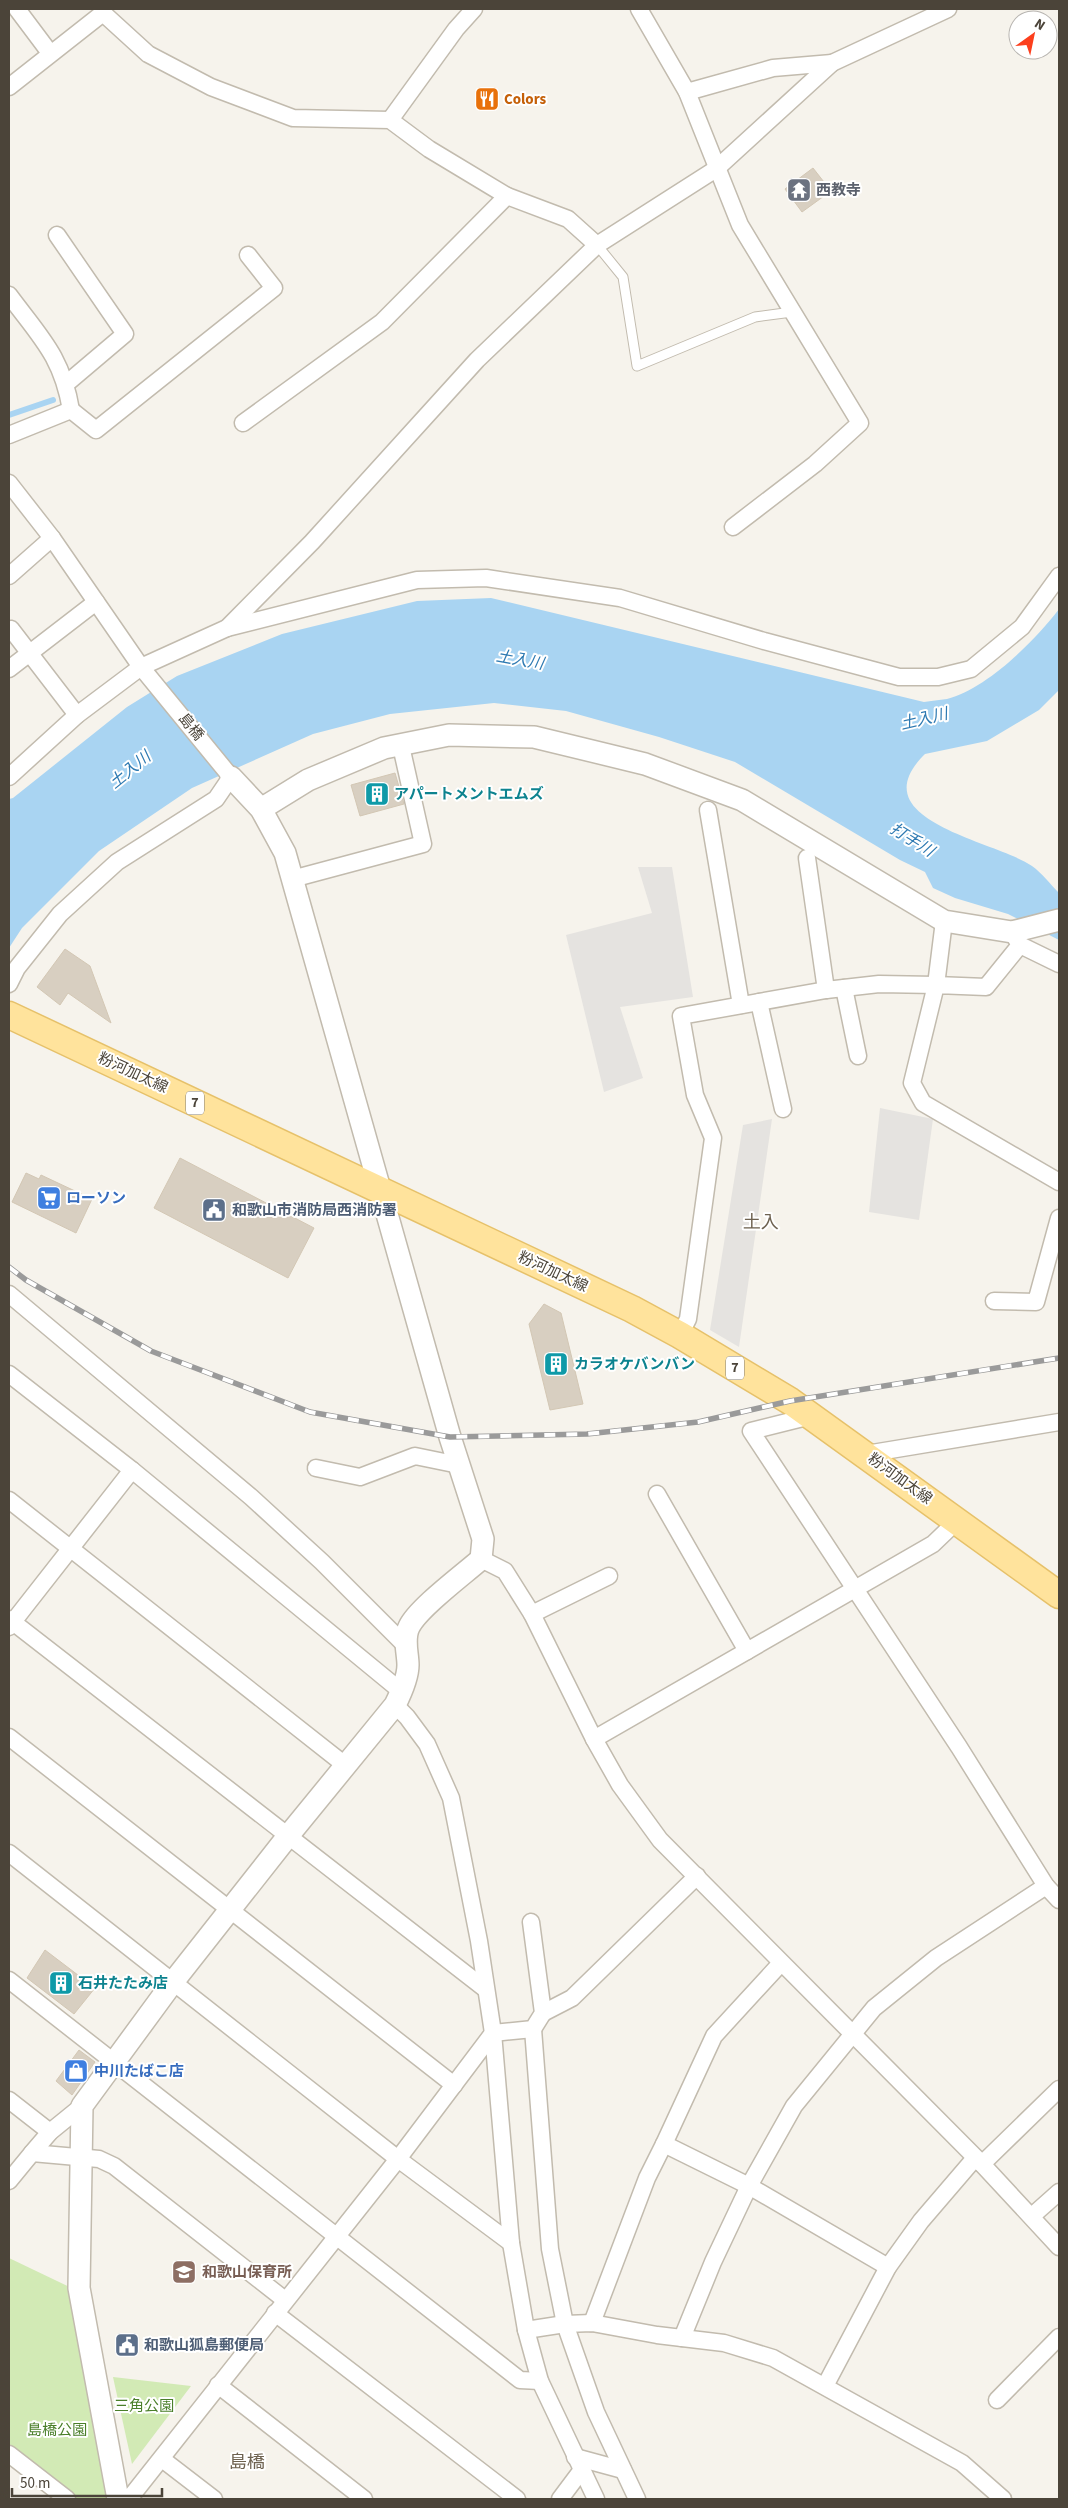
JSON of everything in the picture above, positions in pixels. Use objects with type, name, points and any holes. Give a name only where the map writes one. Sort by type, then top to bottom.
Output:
[{"type":"main road","name":"粉河加太線","points":[[9,1015],[632,1309],[680,1335],[811,1416],[866,1454],[1059,1596]]},
{"type":"street","points":[[17,9],[50,53]]},
{"type":"street","points":[[390,120],[456,29],[474,9]]},
{"type":"street","points":[[639,9],[687,92],[716,169],[740,225],[860,423],[815,464],[733,527]]},
{"type":"street","points":[[227,628],[312,542],[477,360],[596,245],[716,169],[832,63],[948,9]]},
{"type":"street","points":[[9,87],[103,13],[148,54],[212,87],[293,118],[390,120],[429,149],[508,196],[568,218],[596,245]]},
{"type":"street","points":[[687,92],[773,68],[832,63]]},
{"type":"street","points":[[243,423],[382,322],[508,196]]},
{"type":"street","points":[[57,235],[125,334],[66,384]]},
{"type":"street","points":[[9,295],[50,347],[66,384],[71,410],[96,430],[274,288],[248,255]]},
{"type":"street","points":[[9,435],[71,410]]},
{"type":"street","name":"島橋","points":[[9,483],[52,538],[146,672],[231,777]]},
{"type":"street","points":[[9,576],[52,538]]},
{"type":"street","points":[[9,777],[77,715],[146,672],[227,628],[417,580],[486,578],[620,598],[764,641],[899,677],[938,677],[970,669],[1022,627],[1059,576]]},
{"type":"street","points":[[9,669],[96,602]]},
{"type":"street","points":[[11,630],[77,715]]},
{"type":"street","points":[[261,809],[308,780],[384,748],[401,746],[449,734],[534,737],[645,764],[742,800],[944,921],[1020,935],[1059,964]]},
{"type":"street","points":[[292,879],[424,844],[401,746]]},
{"type":"street","points":[[9,984],[17,968],[60,914],[117,862],[216,799],[231,777],[261,809],[285,853],[460,1465],[483,1539],[481,1559],[421,1612],[408,1628],[406,1646],[408,1666],[398,1699],[173,1982],[82,2106],[50,2132],[9,2181]]},
{"type":"street","points":[[708,810],[741,1005]]},
{"type":"street","points":[[807,858],[826,990]]},
{"type":"street","points":[[680,1335],[688,1319],[713,1138],[695,1095],[681,1016],[826,990],[879,984],[986,987],[1020,935],[1059,920]]},
{"type":"street","points":[[944,921],[936,985],[912,1083],[923,1104],[1059,1182]]},
{"type":"street","points":[[844,988],[858,1056]]},
{"type":"street","points":[[759,1002],[784,1109]]},
{"type":"street","points":[[994,1301],[1036,1302],[1059,1218]]},
{"type":"street","points":[[9,1294],[251,1497],[322,1562],[406,1646]]},
{"type":"street","points":[[9,1374],[132,1470],[398,1699],[407,1717],[427,1744],[451,1798],[479,1941],[484,1988],[494,2034],[511,2243],[526,2330],[540,2381],[596,2499]]},
{"type":"street","points":[[811,1416],[751,1431],[953,1738],[1046,1886],[1059,1900]]},
{"type":"street","points":[[866,1454],[1059,1422]]},
{"type":"street","points":[[316,1468],[360,1477],[415,1456],[460,1465]]},
{"type":"street","points":[[132,1470],[10,1623],[484,1988]]},
{"type":"street","points":[[657,1494],[746,1651]]},
{"type":"street","points":[[9,1500],[345,1765]]},
{"type":"street","points":[[594,1739],[933,1544],[957,1521]]},
{"type":"street","points":[[481,1559],[505,1571],[532,1614],[594,1739],[620,1785],[660,1840],[979,2161],[1059,2247]]},
{"type":"street","points":[[532,1614],[609,1576]]},
{"type":"street","points":[[9,1737],[229,1911],[454,2085]]},
{"type":"street","points":[[9,1852],[398,2159],[511,2243]]},
{"type":"street","points":[[638,2499],[596,2412],[564,2324],[550,2249],[533,2028],[542,2013],[572,1998],[697,1876]]},
{"type":"street","points":[[682,2338],[713,2262],[749,2186],[794,2106],[874,2008],[936,1958],[1046,1886]]},
{"type":"street","points":[[531,1922],[542,2013]]},
{"type":"street","points":[[592,2323],[647,2178],[714,2036],[781,1963]]},
{"type":"street","points":[[9,1980],[520,2380],[540,2381]]},
{"type":"street","points":[[129,2499],[398,2159],[494,2034],[533,2028]]},
{"type":"street","points":[[825,2386],[888,2267],[921,2221],[979,2161],[1059,2089]]},
{"type":"street","points":[[9,2100],[50,2132]]},
{"type":"street","points":[[82,2106],[79,2288],[118,2499]]},
{"type":"street","points":[[664,2144],[749,2186],[888,2267]]},
{"type":"street","points":[[32,2153],[99,2159],[114,2166],[285,2300]]},
{"type":"street","points":[[1032,2216],[1059,2192]]},
{"type":"street","points":[[275,2313],[517,2499]]},
{"type":"street","points":[[526,2330],[564,2324],[592,2323],[724,2343],[774,2358],[962,2463],[1003,2499]]},
{"type":"street","points":[[997,2400],[1059,2337]]},
{"type":"street","points":[[218,2385],[364,2499]]},
{"type":"street","points":[[9,2454],[67,2499]]},
{"type":"street","points":[[162,2458],[214,2499]]},
{"type":"street","points":[[578,2464],[623,2470]]},
{"type":"street","points":[[560,2499],[578,2464]]},
{"type":"lane","points":[[596,245],[623,277],[636,366],[755,318],[792,312]]},
{"type":"green space","name":"島橋公園","points":[[9,2258],[80,2292],[118,2499],[67,2499],[9,2454]]},
{"type":"green space","name":"三角公園","points":[[113,2377],[191,2386],[132,2464]]},
{"type":"shaded area","points":[[638,867],[672,867],[693,997],[620,1007],[643,1078],[604,1092],[566,935],[652,913]]},
{"type":"shaded area","points":[[880,1108],[933,1119],[919,1220],[869,1212]]},
{"type":"shaded area","points":[[772,1119],[739,1347],[710,1330],[743,1125]]},
{"type":"water","points":[[491,598],[924,702],[947,699],[962,694],[993,675],[1037,635],[1059,609],[1059,690],[1039,710],[987,741],[925,754],[909,777],[908,796],[920,812],[940,826],[1015,857],[1039,872],[1059,893],[1059,940],[1008,914],[955,898],[933,888],[925,872],[900,860],[735,762],[659,737],[566,711],[494,703],[390,714],[313,734],[192,788],[99,851],[22,928],[9,948],[9,799],[13,798],[127,707],[177,676],[282,634],[417,601]]},
{"type":"building","points":[[813,168],[831,191],[802,212],[785,189]]},
{"type":"building","name":"アパートメントエムズ","points":[[395,773],[404,804],[360,816],[351,785]]},
{"type":"building","points":[[65,949],[90,966],[111,1023],[68,993],[60,1005],[37,987]]},
{"type":"building","points":[[180,1158],[314,1228],[288,1278],[154,1208]]},
{"type":"building","points":[[26,1173],[39,1179],[41,1175],[92,1199],[76,1233],[12,1202]]},
{"type":"building","name":"カラオケバンバン","points":[[544,1304],[561,1313],[583,1404],[550,1410],[529,1324]]},
{"type":"building","name":"石井たたみ店","points":[[45,1950],[95,1988],[74,2014],[27,1978]]},
{"type":"building","name":"中川たばこ店","points":[[79,2050],[95,2062],[72,2095],[56,2081]]},
{"type":"waterway","points":[[9,415],[53,400]]},
{"type":"railway","points":[[9,1267],[26,1280],[151,1351],[310,1412],[450,1437],[587,1434],[698,1422],[790,1401],[1059,1358]]},
{"type":"place","name":"Colors","points":[[487,99]]},
{"type":"place","name":"西教寺","points":[[799,190]]},
{"type":"place","name":"アパートメントエムズ","points":[[377,794]]},
{"type":"place","name":"ローソン","points":[[49,1198]]},
{"type":"place","name":"和歌山市消防局西消防署","points":[[214,1210]]},
{"type":"place","name":"カラオケバンバン","points":[[556,1364]]},
{"type":"place","name":"石井たたみ店","points":[[61,1983]]},
{"type":"place","name":"中川たばこ店","points":[[76,2071]]},
{"type":"place","name":"和歌山保育所","points":[[184,2272]]},
{"type":"place","name":"和歌山狐島郵便局","points":[[127,2345]]},
{"type":"district","name":"土入","points":[[761,1222]]},
{"type":"district","name":"島橋","points":[[247,2462]]},
{"type":"water label","name":"土入川","points":[[520,660]]},
{"type":"water label","name":"土入川","points":[[924,719]]},
{"type":"water label","name":"土入川","points":[[130,770]]},
{"type":"water label","name":"打手川","points":[[912,840]]}]
